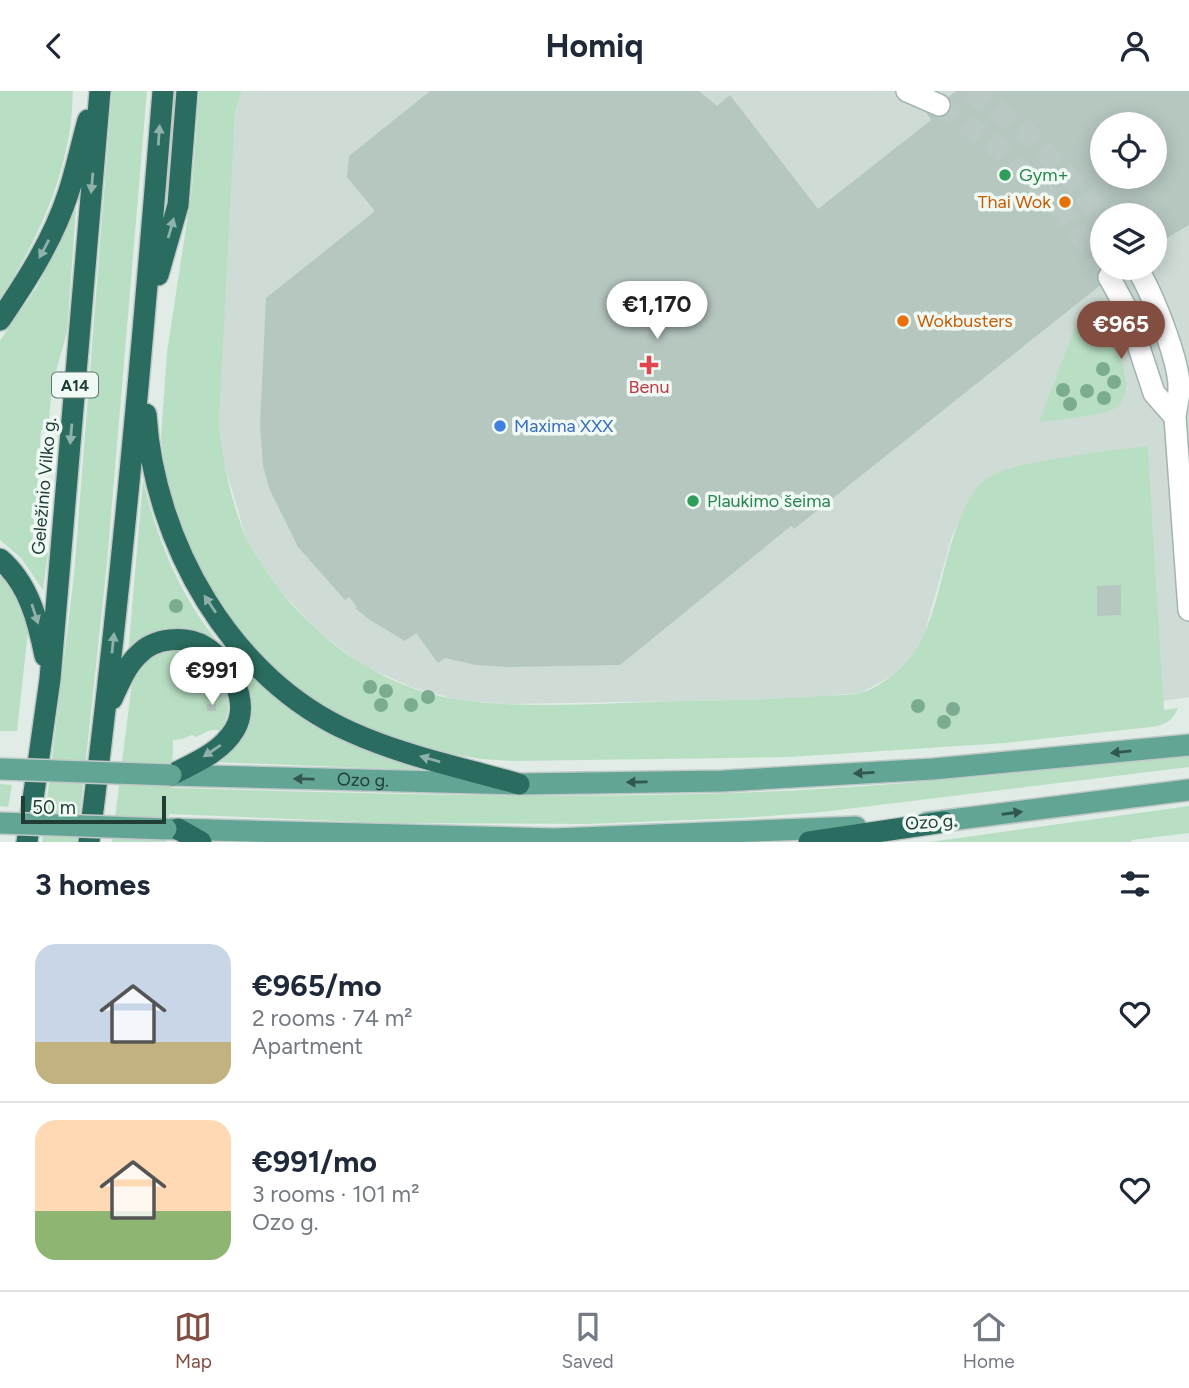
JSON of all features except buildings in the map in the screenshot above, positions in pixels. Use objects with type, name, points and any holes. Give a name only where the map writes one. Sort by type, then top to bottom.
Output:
[{"type":"highway","points":[[0,320],[44,251],[57,222],[68,194],[98,91]]},
{"type":"highway","name":"Geležinio Vilko g.","points":[[27,842],[50,679],[98,91]]},
{"type":"highway","points":[[89,842],[106,711],[143,349],[163,91]]},
{"type":"highway","points":[[145,317],[178,205],[187,91]]},
{"type":"highway","points":[[143,349],[148,448],[171,529],[195,582],[251,659],[288,694],[350,732],[404,751],[519,784]]},
{"type":"highway","points":[[0,559],[18,578],[31,602],[50,679]]},
{"type":"highway","points":[[106,711],[126,671],[138,654],[150,645],[167,640],[186,640],[203,646],[216,657],[239,692],[240,708],[236,726],[214,752],[171,775]]},
{"type":"highway","points":[[809,842],[944,822]]},
{"type":"highway","points":[[172,829],[201,842]]},
{"type":"main road","name":"Ozo g.","points":[[0,769],[519,784],[723,781],[933,769],[1189,745]]},
{"type":"main road","name":"Ozo g.","points":[[0,823],[554,839],[743,833],[944,822],[1189,790]]},
{"type":"street","points":[[907,91],[939,105]]},
{"type":"street","points":[[1111,280],[1126,308],[1154,393],[1175,417]]},
{"type":"street","points":[[1142,280],[1169,342],[1180,388],[1175,417],[1189,610]]},
{"type":"shaded area","points":[[242,91],[1189,91],[1189,697],[1163,701],[1148,446],[974,491],[952,536],[924,635],[899,672],[861,693],[785,699],[507,704],[458,700],[411,687],[364,666],[316,630],[276,586],[247,541],[222,457],[219,420],[235,113]]},
{"type":"green space","points":[[0,91],[73,91],[69,135],[51,200],[23,261],[0,300]]},
{"type":"green space","points":[[112,91],[147,91],[107,563],[77,842],[42,842],[74,575]]},
{"type":"green space","points":[[199,91],[242,91],[235,113],[219,420],[225,466],[241,526],[263,566],[301,614],[323,635],[374,671],[431,694],[461,700],[517,705],[770,699],[861,693],[881,684],[901,668],[915,651],[934,609],[960,519],[981,483],[999,472],[1039,462],[1148,446],[1164,710],[1178,708],[1176,713],[1164,724],[1156,726],[1005,743],[790,757],[513,761],[481,759],[406,746],[327,713],[261,659],[206,587],[175,519],[161,436],[167,352],[192,189]]},
{"type":"green space","points":[[76,209],[67,332],[52,386],[48,430],[41,430],[37,493],[43,496],[48,554],[43,590],[21,558],[0,540],[0,341],[37,287]]},
{"type":"green space","points":[[1098,307],[1116,344],[1125,373],[1123,399],[1109,411],[1039,422],[1076,325]]},
{"type":"green space","points":[[143,480],[162,543],[190,602],[228,654],[251,677],[297,708],[438,771],[214,762],[243,733],[214,644],[128,654]]},
{"type":"green space","points":[[0,571],[18,592],[29,622],[17,731],[0,731]]},
{"type":"green space","points":[[176,649],[195,656],[212,670],[224,688],[228,709],[222,731],[212,730],[196,737],[192,735],[173,740],[172,788],[465,795],[685,794],[920,782],[1189,753],[1189,767],[822,812],[740,818],[586,824],[389,823],[169,814],[167,842],[112,842],[132,682],[149,659],[161,652]]},
{"type":"green space","points":[[0,784],[12,785],[8,807],[0,806]]},
{"type":"green space","points":[[1189,806],[1189,833],[1131,842],[930,842]]},
{"type":"tunnel","points":[[970,91],[1023,129],[1091,203]]},
{"type":"tunnel","points":[[939,105],[999,148],[1063,211],[1090,250]]},
{"type":"place","name":"Gym+","points":[[1005,175]]},
{"type":"place","name":"Thai Wok","points":[[1065,202]]},
{"type":"place","name":"Wokbusters","points":[[903,321]]},
{"type":"place","name":"Benu","points":[[649,365]]},
{"type":"place","name":"Maxima XXX","points":[[500,426]]},
{"type":"place","name":"Plaukimo šeima","points":[[693,501]]}]
